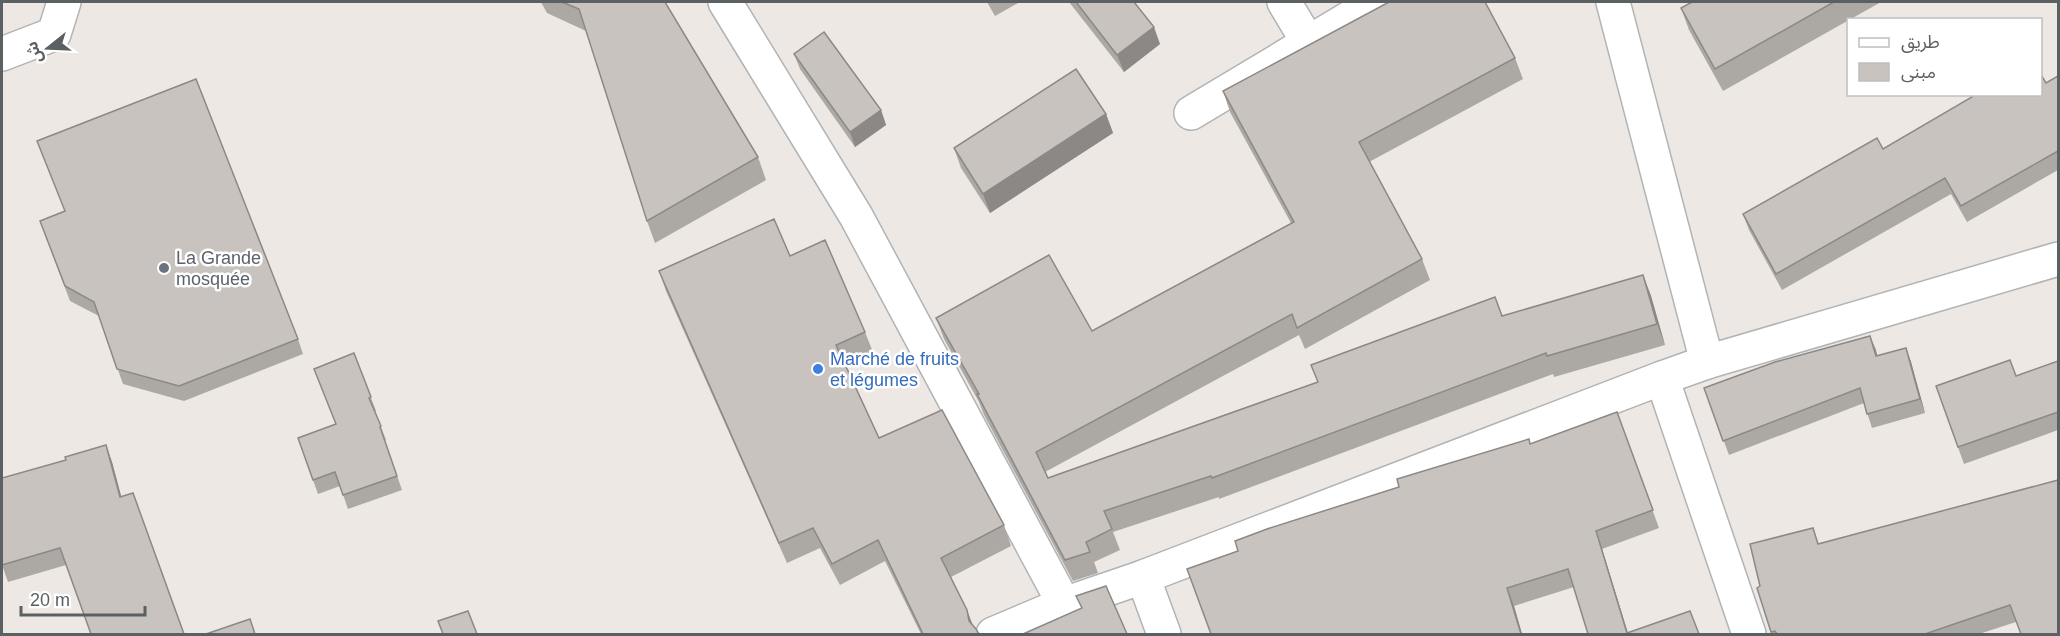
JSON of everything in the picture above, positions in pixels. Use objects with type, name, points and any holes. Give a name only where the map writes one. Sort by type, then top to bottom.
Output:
[{"type":"street","points":[[2,54],[54,34],[64,2]]},
{"type":"street","points":[[724,2],[855,216],[1064,604]]},
{"type":"street","points":[[1284,2],[1308,42]]},
{"type":"street","points":[[1191,113],[1377,2]]},
{"type":"street","points":[[1613,2],[1707,362]]},
{"type":"street","points":[[993,634],[1064,604],[1143,577],[1707,362],[2058,259]]},
{"type":"street","points":[[1662,378],[1749,634]]},
{"type":"street","points":[[1143,577],[1164,634]]},
{"type":"building","points":[[562,2],[665,2],[758,157],[647,221],[579,9]]},
{"type":"building","points":[[1076,2],[1134,2],[1154,27],[1117,55]]},
{"type":"building","points":[[1389,2],[1485,2],[1515,58],[1359,142],[1422,259],[1297,328],[1292,314],[1036,452],[1048,478],[1318,382],[1311,365],[1495,297],[1502,316],[1643,275],[1657,324],[1547,356],[1546,353],[1212,478],[1211,476],[1104,511],[1112,529],[1086,542],[1090,552],[1065,560],[977,394],[979,394],[936,318],[1049,255],[1092,331],[1294,222],[1223,91]]},
{"type":"building","points":[[1692,2],[1834,2],[1715,69],[1681,8]]},
{"type":"building","points":[[824,32],[881,110],[850,132],[794,54]]},
{"type":"building","points":[[1076,69],[1106,114],[983,194],[954,148]]},
{"type":"building","points":[[2042,76],[2046,83],[2058,76],[2058,151],[1961,206],[1945,178],[1776,274],[1743,214],[1877,138],[1883,149],[1972,97],[2042,96]]},
{"type":"building","name":"La Grande mosquée","points":[[196,79],[298,339],[179,386],[117,369],[94,302],[65,286],[40,221],[65,211],[37,141]]},
{"type":"building","points":[[774,219],[790,256],[825,240],[865,332],[836,345],[879,438],[942,410],[1004,525],[941,558],[967,610],[969,621],[979,634],[923,634],[878,540],[832,564],[813,528],[779,543],[659,271]]},
{"type":"building","points":[[1870,336],[1876,356],[1906,348],[1920,399],[1867,414],[1860,388],[1723,441],[1704,388],[1775,362]]},
{"type":"building","points":[[354,353],[397,476],[343,495],[335,472],[313,480],[298,438],[336,424],[314,369]]},
{"type":"building","points":[[2010,360],[2016,376],[2058,361],[2058,412],[1958,447],[1936,386]]},
{"type":"building","points":[[1617,412],[1653,510],[1596,531],[1627,633],[1690,611],[1699,634],[1588,634],[1568,569],[1507,588],[1521,634],[1211,634],[1187,569],[1238,551],[1235,541],[1399,487],[1397,479],[1529,439],[1530,444]]},
{"type":"building","points":[[106,445],[120,497],[133,493],[184,634],[91,634],[60,548],[2,565],[2,478],[66,460],[65,457]]},
{"type":"building","points":[[2058,480],[2058,634],[2021,634],[2010,605],[1925,634],[1777,634],[1775,631],[1771,632],[1757,588],[1760,586],[1750,544],[1813,528],[1818,544]]},
{"type":"building","points":[[1106,586],[1127,634],[1023,634],[1082,608],[1076,596]]},
{"type":"building","points":[[468,611],[477,634],[443,634],[438,621]]},
{"type":"building","points":[[250,619],[255,634],[206,634]]},
{"type":"place","name":"La Grande mosquée","points":[[164,268]]},
{"type":"place","name":"Marché de fruits et légumes","points":[[818,369]]}]
